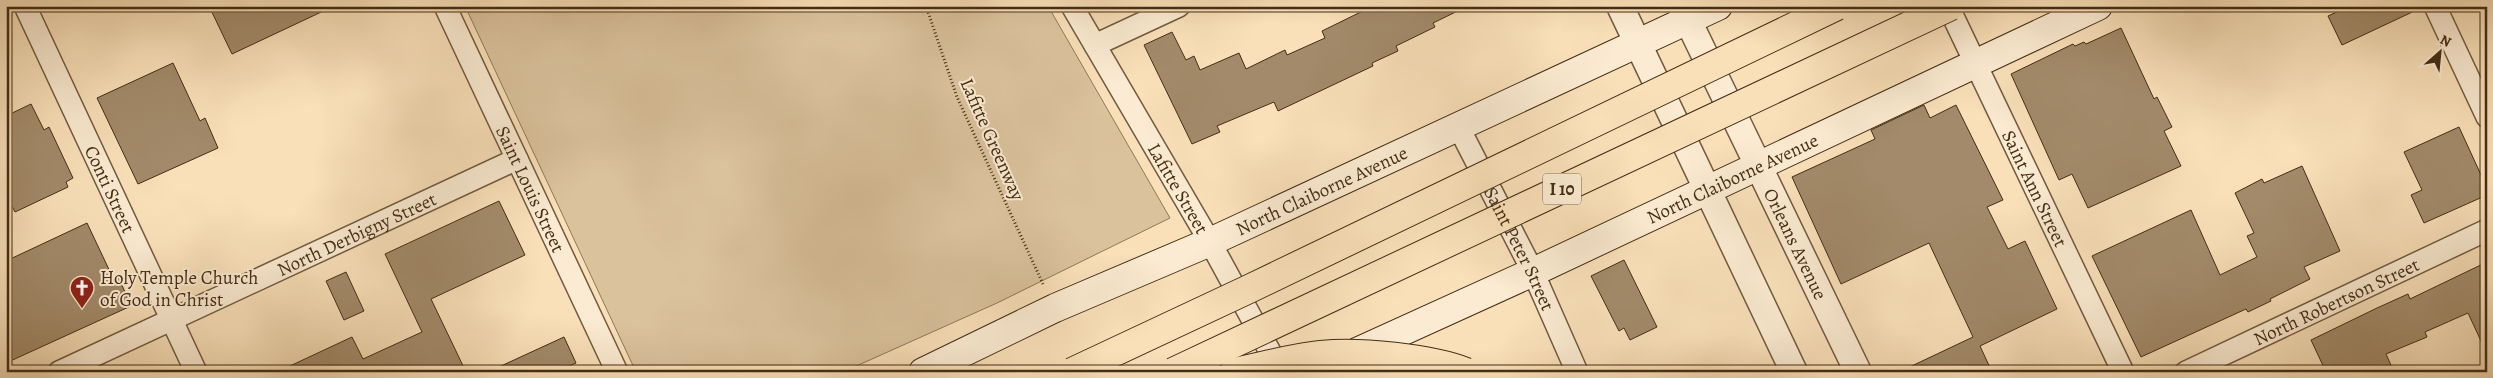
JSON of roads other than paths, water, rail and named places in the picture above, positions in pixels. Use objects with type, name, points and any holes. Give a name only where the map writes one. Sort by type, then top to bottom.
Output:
[{"type":"highway","name":"I 10","points":[[1072,372],[1249,289],[1837,6]]},
{"type":"highway","name":"I 10","points":[[1173,372],[1949,6]]},
{"type":"highway","points":[[1234,372],[1320,355],[1344,353],[1422,360],[1466,372]]},
{"type":"main road","name":"North Claiborne Avenue","points":[[923,372],[1055,308],[1210,242],[1459,128],[1637,44],[1684,13],[1718,6]]},
{"type":"main road","name":"North Claiborne Avenue","points":[[1313,372],[1533,272],[1758,164],[2098,6]]},
{"type":"street","name":"Conti Street","points":[[24,6],[196,372]]},
{"type":"street","name":"Saint Louis Street","points":[[445,6],[617,372]]},
{"type":"street","name":"Lafitte Street","points":[[1072,6],[1210,242],[1281,372]]},
{"type":"street","points":[[1095,45],[1179,6]]},
{"type":"street","points":[[1620,6],[1794,372]]},
{"type":"street","name":"Saint Ann Street","points":[[1949,6],[2123,372]]},
{"type":"street","points":[[2435,6],[2487,117]]},
{"type":"street","name":"Orleans Avenue","points":[[1684,13],[1858,372]]},
{"type":"street","name":"Saint Peter Street","points":[[1459,128],[1533,272],[1577,372]]},
{"type":"street","name":"North Derbigny Street","points":[[59,372],[517,159]]},
{"type":"street","name":"North Robertson Street","points":[[2186,372],[2487,230]]},
{"type":"place","name":"Holy Temple Church of God in Christ","points":[[82,309]]}]
